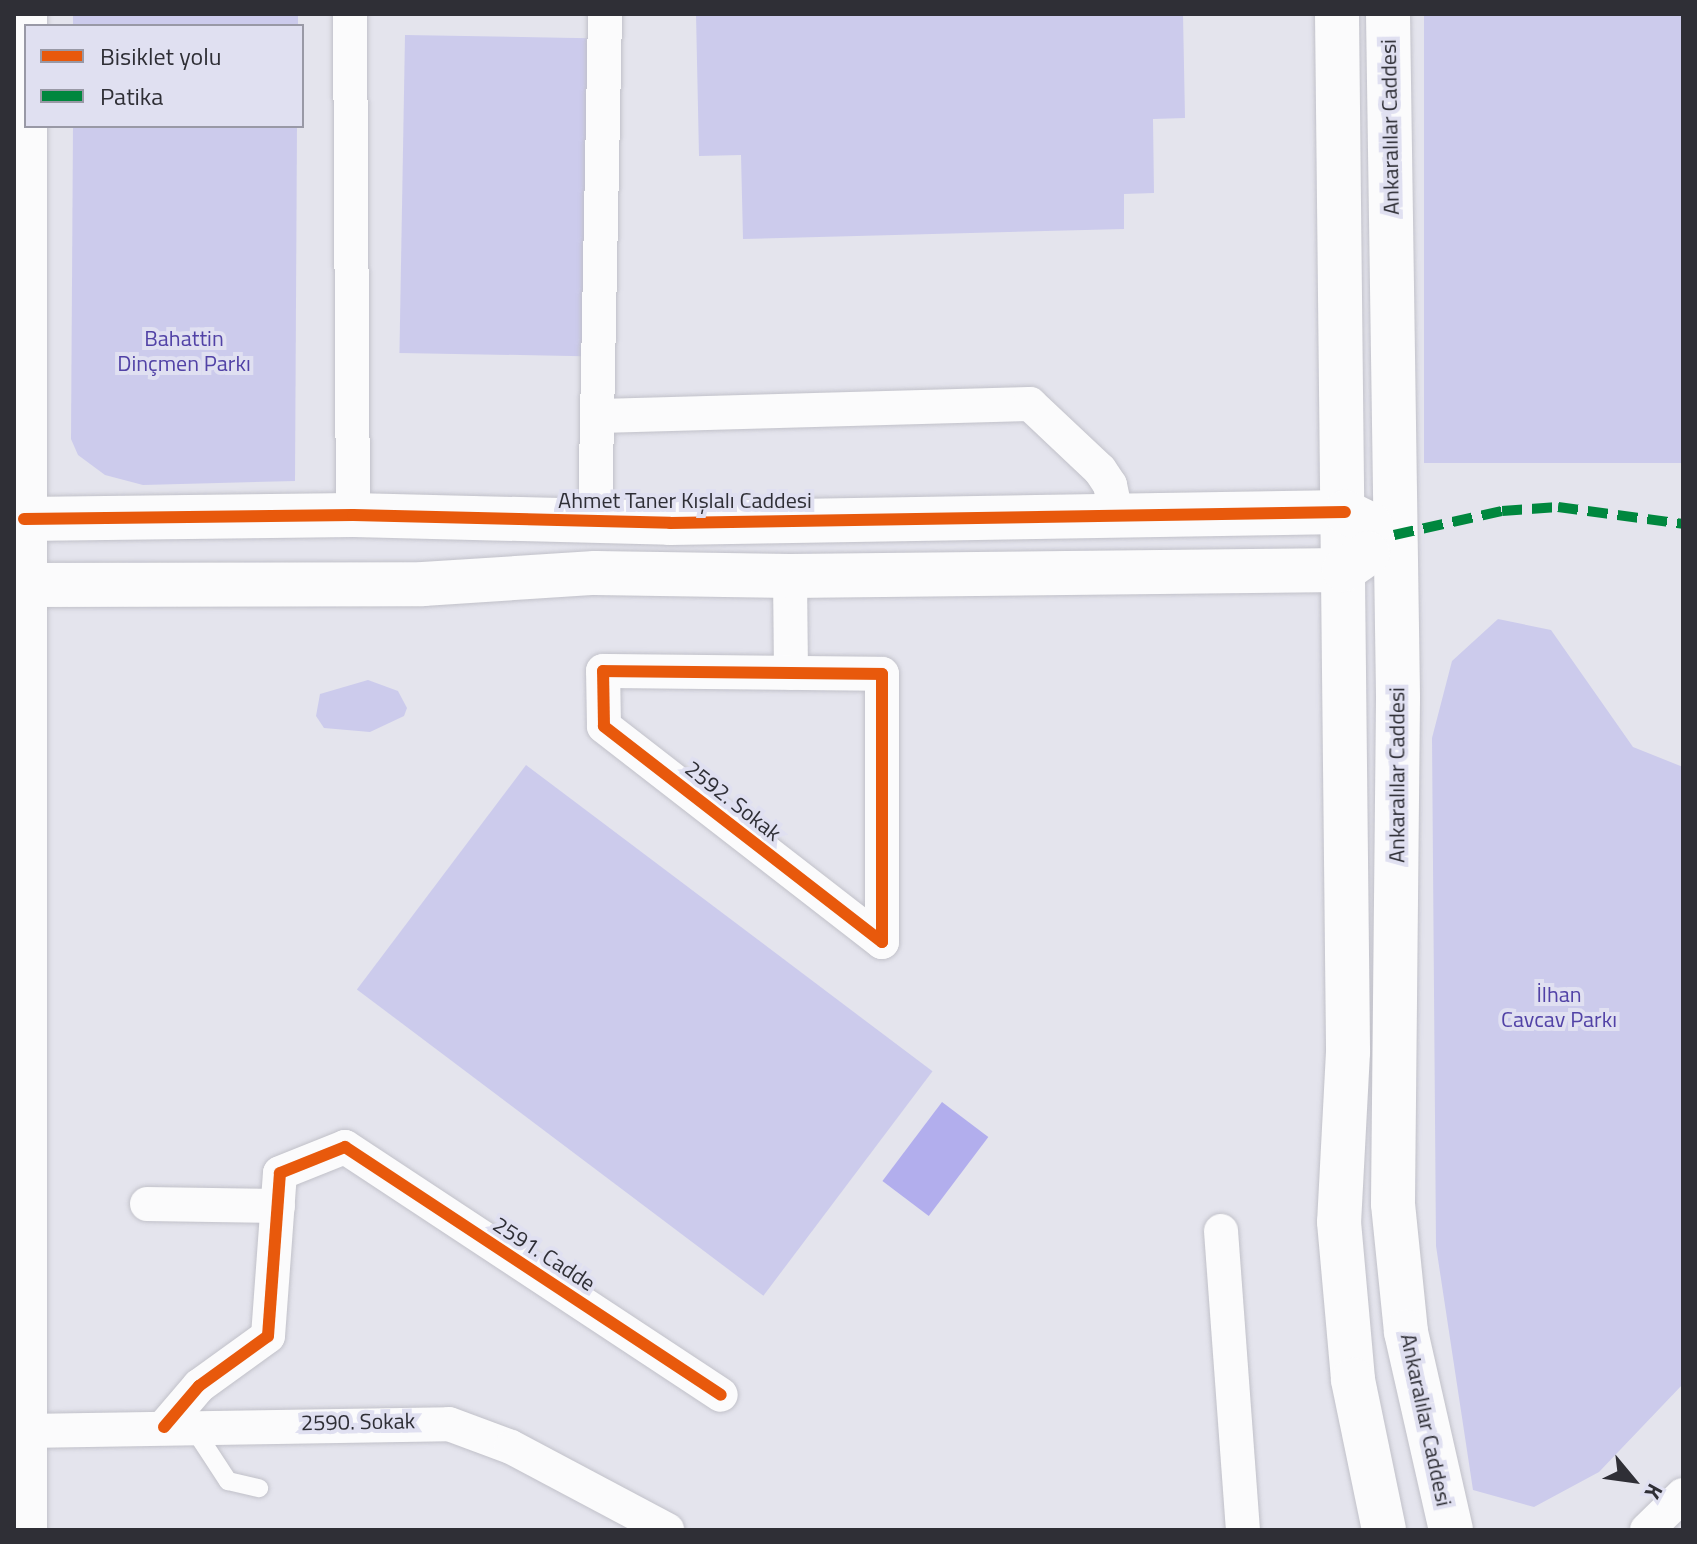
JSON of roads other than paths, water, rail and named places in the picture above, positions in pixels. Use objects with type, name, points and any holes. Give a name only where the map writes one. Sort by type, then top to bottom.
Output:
[{"type":"main road","points":[[1337,14],[1345,512],[1348,1052],[1339,1222],[1353,1380],[1379,1530]]},
{"type":"main road","name":"Ankaralılar Caddesi","points":[[1388,14],[1398,699],[1393,1204],[1406,1332],[1451,1530]]},
{"type":"main road","points":[[25,128],[25,1530]]},
{"type":"main road","points":[[24,585],[352,584],[595,573],[790,576],[1344,570],[1394,535],[1345,512]]},
{"type":"main road","name":"Ahmet Taner Kışlalı Caddesi","points":[[24,519],[353,515],[595,521],[1345,512]]},
{"type":"main road","points":[[352,584],[353,515]]},
{"type":"main road","points":[[1117,517],[1119,574]]},
{"type":"main road","points":[[595,521],[595,573]]},
{"type":"street","points":[[350,14],[353,515]]},
{"type":"street","points":[[595,521],[605,14]]},
{"type":"street","points":[[599,416],[1030,404],[1100,470],[1110,485],[1117,517]]},
{"type":"street","points":[[790,576],[791,673]]},
{"type":"street","name":"2592. Sokak","points":[[603,671],[791,673],[882,674],[882,942],[604,726],[603,671]]},
{"type":"street","name":"2591. Cadde","points":[[278,1206],[280,1173],[345,1147],[721,1395]]},
{"type":"street","points":[[147,1204],[278,1206],[268,1336],[199,1386],[178,1427]]},
{"type":"street","points":[[1221,1231],[1243,1530]]},
{"type":"street","name":"2590. Sokak","points":[[25,1431],[449,1424],[511,1447],[667,1530]]},
{"type":"street","points":[[1647,1530],[1683,1495]]},
{"type":"lane","points":[[178,1427],[228,1481],[259,1488]]},
{"type":"park label","name":"Bahattin Dinçmen Parkı","points":[[184,350]]},
{"type":"park label","name":"İlhan Cavcav Parkı","points":[[1559,1006]]}]
